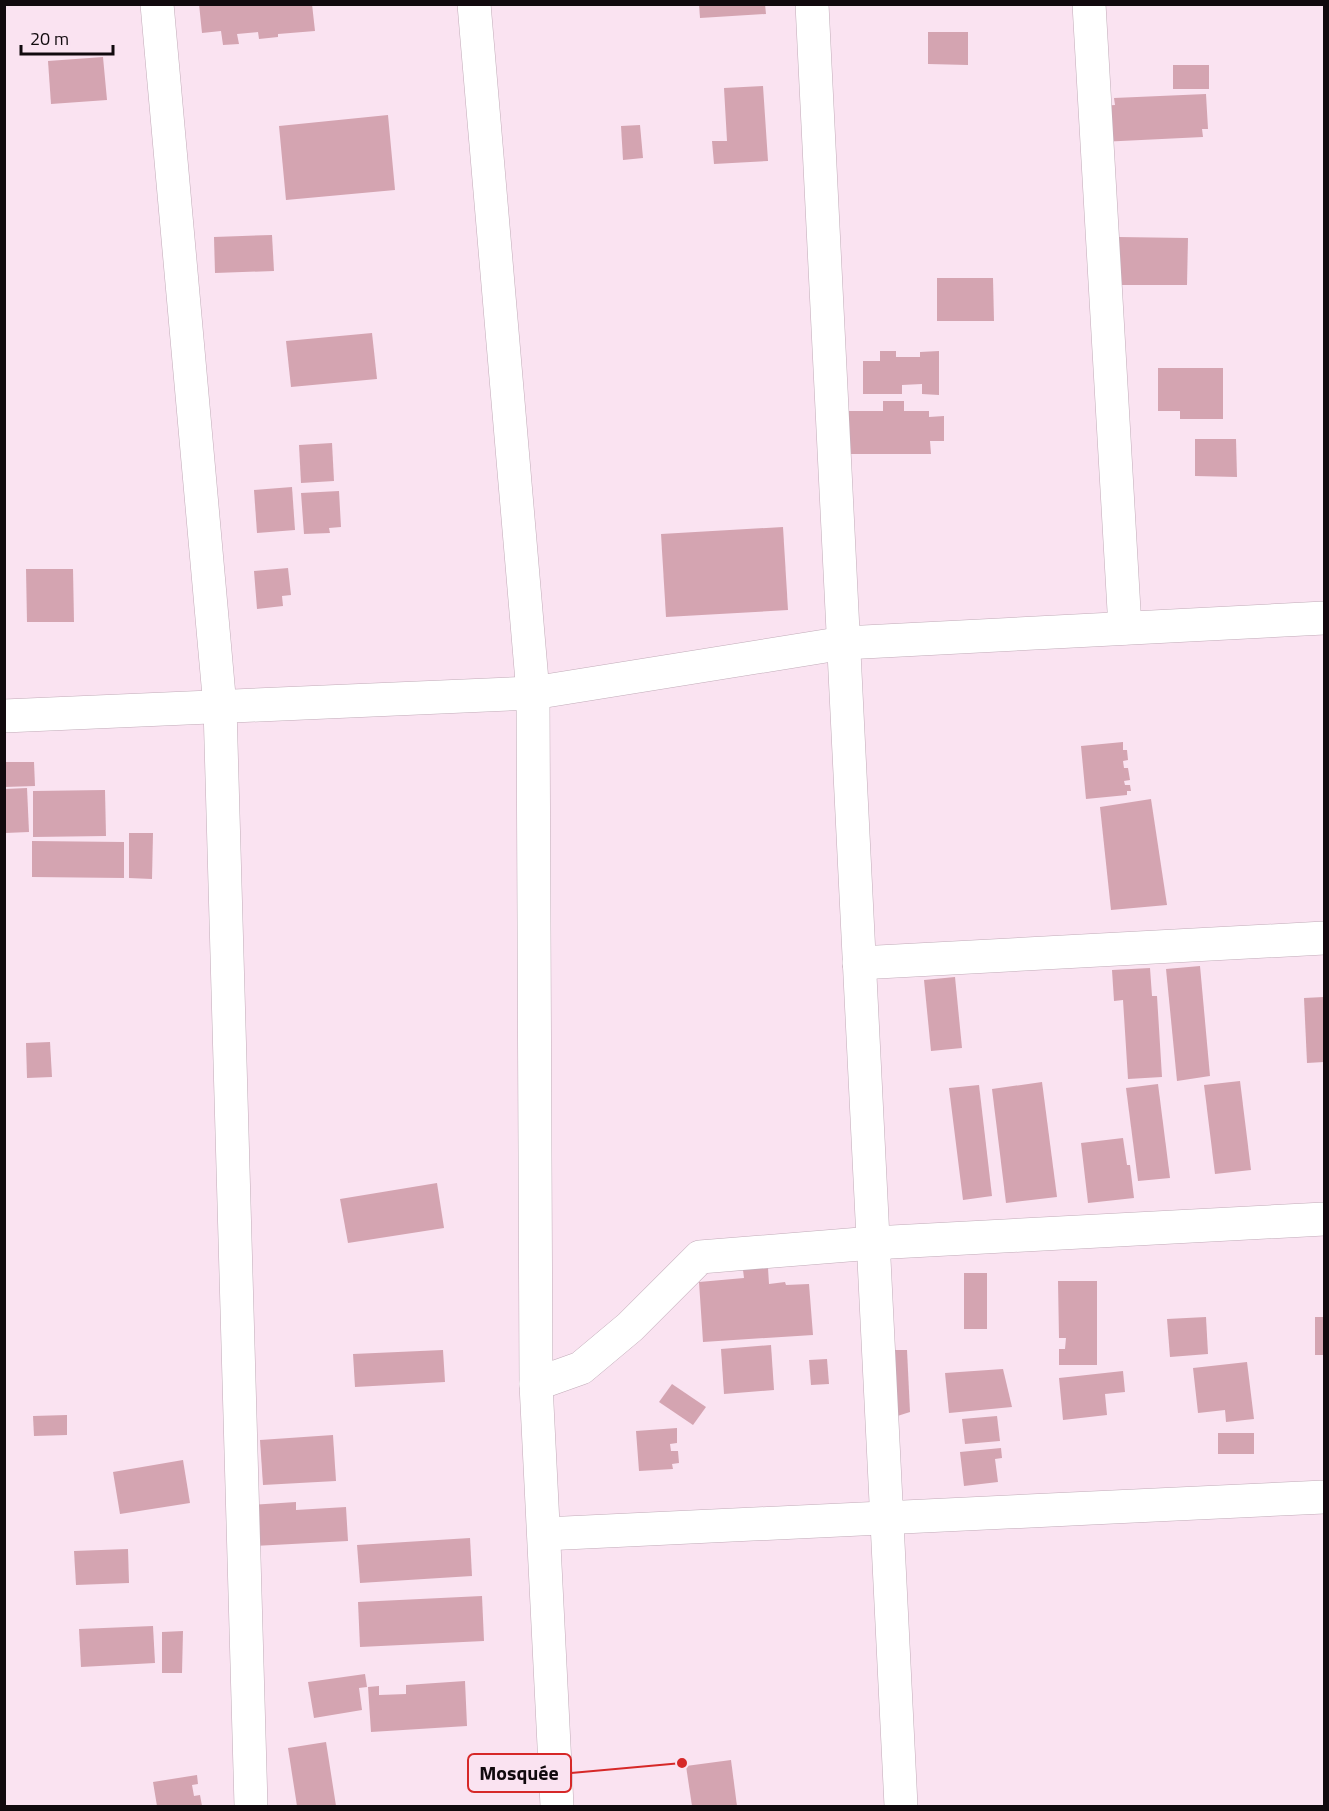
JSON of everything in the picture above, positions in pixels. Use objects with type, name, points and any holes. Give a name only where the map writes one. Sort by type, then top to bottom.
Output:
[{"type":"street","points":[[157,4],[220,707],[251,1806]]},
{"type":"street","points":[[474,4],[533,693],[536,1384],[557,1806]]},
{"type":"street","points":[[812,4],[901,1806]]},
{"type":"street","points":[[1089,4],[1125,628]]},
{"type":"street","points":[[4,716],[533,693],[844,643],[1324,618]]},
{"type":"street","points":[[859,963],[1324,938]]},
{"type":"street","points":[[536,1384],[581,1368],[630,1326],[700,1257],[873,1242],[1324,1219]]},
{"type":"street","points":[[544,1534],[1324,1497]]},
{"type":"building","points":[[199,4],[312,4],[315,31],[278,34],[278,37],[259,39],[258,32],[237,34],[239,44],[223,45],[221,31],[202,33]]},
{"type":"building","points":[[699,4],[765,4],[766,14],[700,18]]},
{"type":"building","points":[[928,32],[968,32],[968,65],[928,64]]},
{"type":"building","points":[[103,57],[107,100],[51,104],[48,61]]},
{"type":"building","points":[[1173,65],[1209,65],[1209,89],[1173,89]]},
{"type":"building","points":[[763,86],[768,161],[714,164],[712,141],[727,141],[724,88]]},
{"type":"building","points":[[1206,94],[1208,129],[1202,129],[1203,137],[1100,142],[1099,106],[1115,105],[1114,98]]},
{"type":"building","points":[[388,115],[395,190],[286,200],[279,126]]},
{"type":"building","points":[[640,125],[643,158],[623,160],[621,126]]},
{"type":"building","points":[[272,235],[274,271],[215,273],[214,237]]},
{"type":"building","points":[[1118,237],[1188,238],[1187,285],[1118,285]]},
{"type":"building","points":[[937,278],[993,278],[994,321],[937,321]]},
{"type":"building","points":[[372,333],[377,379],[291,387],[286,341]]},
{"type":"building","points":[[880,351],[896,351],[896,357],[920,357],[920,352],[939,351],[939,395],[922,394],[922,384],[902,385],[902,394],[863,394],[863,361],[880,361]]},
{"type":"building","points":[[1158,368],[1223,368],[1223,419],[1180,419],[1180,411],[1158,411]]},
{"type":"building","points":[[883,401],[904,401],[904,411],[929,411],[929,417],[944,416],[944,441],[930,441],[931,454],[849,454],[849,411],[883,411]]},
{"type":"building","points":[[1195,439],[1236,439],[1237,477],[1195,476]]},
{"type":"building","points":[[332,443],[334,481],[301,483],[299,445]]},
{"type":"building","points":[[292,487],[295,530],[257,533],[254,490]]},
{"type":"building","points":[[339,491],[341,527],[329,528],[330,533],[304,534],[301,493]]},
{"type":"building","points":[[783,527],[788,610],[666,617],[661,534]]},
{"type":"building","points":[[288,568],[291,595],[282,596],[283,606],[257,609],[254,571]]},
{"type":"building","points":[[26,569],[73,569],[74,622],[27,622]]},
{"type":"building","points":[[1123,742],[1123,750],[1127,750],[1128,760],[1123,761],[1124,768],[1128,768],[1130,780],[1124,781],[1125,785],[1130,785],[1131,791],[1127,791],[1127,795],[1086,799],[1081,746]]},
{"type":"building","points":[[4,762],[34,762],[35,786],[4,787]]},
{"type":"building","points":[[27,788],[29,832],[5,833],[5,789]]},
{"type":"building","points":[[105,790],[106,836],[33,837],[33,791]]},
{"type":"building","points":[[1151,799],[1167,905],[1111,910],[1100,807]]},
{"type":"building","points":[[129,833],[153,833],[152,879],[129,878]]},
{"type":"building","points":[[32,841],[124,842],[124,878],[32,877]]},
{"type":"building","points":[[1200,966],[1210,1076],[1177,1081],[1166,969]]},
{"type":"building","points":[[1150,968],[1152,996],[1157,996],[1162,1077],[1128,1079],[1123,1000],[1114,1001],[1112,970]]},
{"type":"building","points":[[955,977],[962,1048],[931,1051],[924,980]]},
{"type":"building","points":[[1324,997],[1324,1062],[1307,1063],[1304,998]]},
{"type":"building","points":[[50,1042],[52,1077],[27,1078],[26,1043]]},
{"type":"building","points":[[1240,1081],[1251,1170],[1215,1174],[1204,1085]]},
{"type":"building","points":[[1042,1082],[1057,1197],[1006,1203],[992,1089]]},
{"type":"building","points":[[1158,1084],[1170,1178],[1138,1181],[1126,1088]]},
{"type":"building","points":[[979,1085],[992,1196],[963,1200],[949,1088]]},
{"type":"building","points":[[1123,1138],[1127,1165],[1130,1165],[1134,1198],[1088,1203],[1081,1143]]},
{"type":"building","points":[[437,1183],[444,1228],[348,1243],[340,1199]]},
{"type":"building","points":[[768,1268],[769,1284],[785,1282],[786,1285],[809,1284],[813,1335],[703,1342],[699,1282],[744,1278],[743,1270]]},
{"type":"building","points":[[964,1273],[987,1273],[987,1329],[964,1329]]},
{"type":"building","points":[[1058,1281],[1097,1281],[1097,1365],[1059,1365],[1059,1349],[1065,1349],[1066,1338],[1059,1338]]},
{"type":"building","points":[[1206,1317],[1208,1354],[1170,1357],[1167,1319]]},
{"type":"building","points":[[1315,1317],[1324,1317],[1324,1355],[1315,1355]]},
{"type":"building","points":[[771,1345],[774,1390],[724,1394],[721,1349]]},
{"type":"building","points":[[443,1350],[445,1382],[355,1387],[353,1354]]},
{"type":"building","points":[[886,1350],[907,1350],[910,1412],[888,1419]]},
{"type":"building","points":[[827,1359],[829,1384],[811,1385],[809,1360]]},
{"type":"building","points":[[1247,1362],[1254,1419],[1226,1422],[1225,1410],[1198,1413],[1193,1368]]},
{"type":"building","points":[[1003,1369],[1012,1407],[949,1413],[945,1373]]},
{"type":"building","points":[[1123,1371],[1125,1392],[1105,1394],[1107,1415],[1063,1420],[1059,1378]]},
{"type":"building","points":[[672,1384],[706,1407],[693,1425],[659,1402]]},
{"type":"building","points":[[67,1415],[67,1435],[34,1436],[33,1416]]},
{"type":"building","points":[[997,1416],[1000,1441],[965,1444],[962,1419]]},
{"type":"building","points":[[677,1428],[677,1443],[670,1444],[671,1451],[678,1451],[679,1463],[672,1464],[673,1469],[639,1471],[636,1431]]},
{"type":"building","points":[[1218,1433],[1254,1433],[1254,1454],[1218,1454]]},
{"type":"building","points":[[333,1435],[336,1481],[263,1485],[260,1440]]},
{"type":"building","points":[[1001,1448],[1002,1458],[995,1459],[998,1482],[964,1486],[960,1452]]},
{"type":"building","points":[[183,1460],[190,1503],[120,1514],[113,1472]]},
{"type":"building","points":[[296,1502],[296,1510],[346,1507],[348,1541],[252,1546],[249,1505]]},
{"type":"building","points":[[470,1538],[472,1576],[360,1583],[357,1545]]},
{"type":"building","points":[[128,1549],[129,1583],[76,1585],[74,1551]]},
{"type":"building","points":[[482,1596],[484,1641],[360,1647],[358,1602]]},
{"type":"building","points":[[153,1626],[155,1663],[81,1667],[79,1629]]},
{"type":"building","points":[[183,1631],[182,1673],[162,1673],[162,1632]]},
{"type":"building","points":[[365,1674],[367,1687],[359,1688],[362,1710],[314,1718],[308,1682]]},
{"type":"building","points":[[465,1681],[467,1726],[371,1732],[368,1687],[379,1686],[379,1695],[406,1694],[406,1685]]},
{"type":"building","points":[[326,1742],[336,1806],[297,1806],[288,1748]]},
{"type":"building","points":[[731,1760],[737,1806],[692,1806],[686,1766]]},
{"type":"building","points":[[197,1775],[198,1784],[192,1785],[194,1796],[200,1795],[202,1806],[157,1806],[153,1782]]},
{"type":"place","name":"Mosquée","points":[[682,1763]]}]
